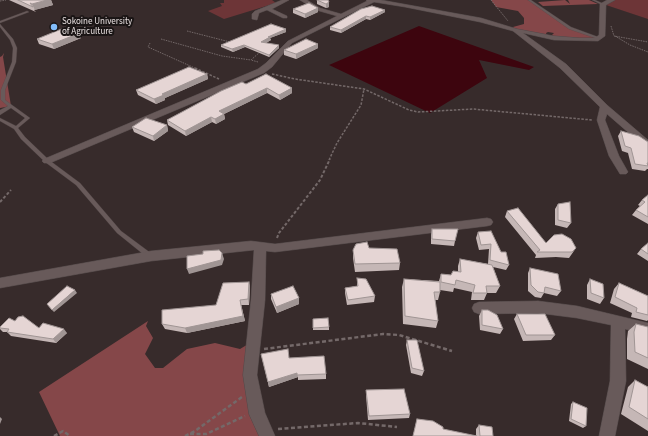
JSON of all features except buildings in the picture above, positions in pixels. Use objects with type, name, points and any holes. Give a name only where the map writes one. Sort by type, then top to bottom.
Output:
[{"type":"street","points":[[255,19],[255,14],[257,12],[286,0]]},
{"type":"street","points":[[304,0],[318,9],[342,16]]},
{"type":"street","points":[[47,161],[261,71],[269,65],[290,42],[370,0],[481,20],[515,30],[554,38],[588,41],[602,36],[603,4],[612,0]]},
{"type":"street","points":[[269,8],[285,17]]},
{"type":"street","points":[[515,30],[563,66],[604,107],[648,145]]},
{"type":"street","points":[[604,107],[600,120],[614,156],[623,172]]},
{"type":"street","points":[[0,283],[151,256],[260,245],[275,248],[487,222]]},
{"type":"street","points":[[260,245],[258,300],[250,376],[256,411],[270,433]]},
{"type":"street","points":[[479,308],[538,307],[577,312],[648,329]]},
{"type":"street","points":[[607,436],[618,381],[618,321]]},
{"type":"lane","points":[[529,0],[570,28],[599,38]]},
{"type":"lane","points":[[593,0],[603,4]]},
{"type":"lane","points":[[0,22],[28,12]]},
{"type":"lane","points":[[0,25],[12,40],[15,48],[13,67],[1,90],[3,100],[28,118],[16,128]]},
{"type":"lane","points":[[0,113],[11,106]]},
{"type":"lane","points":[[0,119],[16,128],[23,138],[47,161],[78,184],[119,232],[151,256]]},
{"type":"path","points":[[0,1],[6,0]]},
{"type":"path","points":[[491,0],[515,30]]},
{"type":"path","points":[[612,27],[614,36],[630,45],[648,52]]},
{"type":"path","points":[[187,31],[231,42]]},
{"type":"path","points":[[614,36],[648,42]]},
{"type":"path","points":[[162,39],[222,56],[251,60],[269,65]]},
{"type":"path","points":[[150,43],[148,47],[229,84]]},
{"type":"path","points":[[251,60],[261,51]]},
{"type":"path","points":[[261,71],[295,80],[364,89],[409,110],[418,112],[473,110],[576,120],[600,120]]},
{"type":"path","points":[[275,248],[279,233],[320,180],[337,143],[361,105],[364,89]]},
{"type":"path","points":[[0,202],[11,190]]},
{"type":"path","points":[[253,350],[322,343],[383,334],[399,335],[452,351]]},
{"type":"path","points":[[185,436],[190,434],[252,389]]},
{"type":"path","points":[[190,434],[206,434],[256,411]]},
{"type":"path","points":[[270,433],[358,423],[397,427]]},
{"type":"path","points":[[54,436],[63,431],[70,436]]},
{"type":"shaded area","points":[[224,0],[272,0],[276,3],[224,19],[208,11],[222,6],[220,3],[224,3]]},
{"type":"shaded area","points":[[491,0],[529,0],[570,28],[599,38],[554,38],[552,35],[554,33],[548,32],[546,33],[547,36],[515,30],[513,27],[524,24],[524,18],[518,11],[496,7]]},
{"type":"shaded area","points":[[565,0],[570,4],[568,0],[589,0],[598,4],[543,6],[538,2]]},
{"type":"shaded area","points":[[612,0],[648,0],[648,19],[603,4]]},
{"type":"shaded area","points":[[419,26],[534,67],[529,70],[479,60],[487,78],[430,113],[329,65]]},
{"type":"shaded area","points":[[4,53],[3,57],[11,106],[0,108],[0,57]]},
{"type":"shaded area","points":[[148,321],[146,326],[153,338],[145,354],[155,368],[163,368],[187,349],[215,343],[240,349],[255,340],[250,375],[266,436],[60,436],[39,392]]},
{"type":"place","name":"Sokoine University of Agriculture","points":[[54,27]]}]
